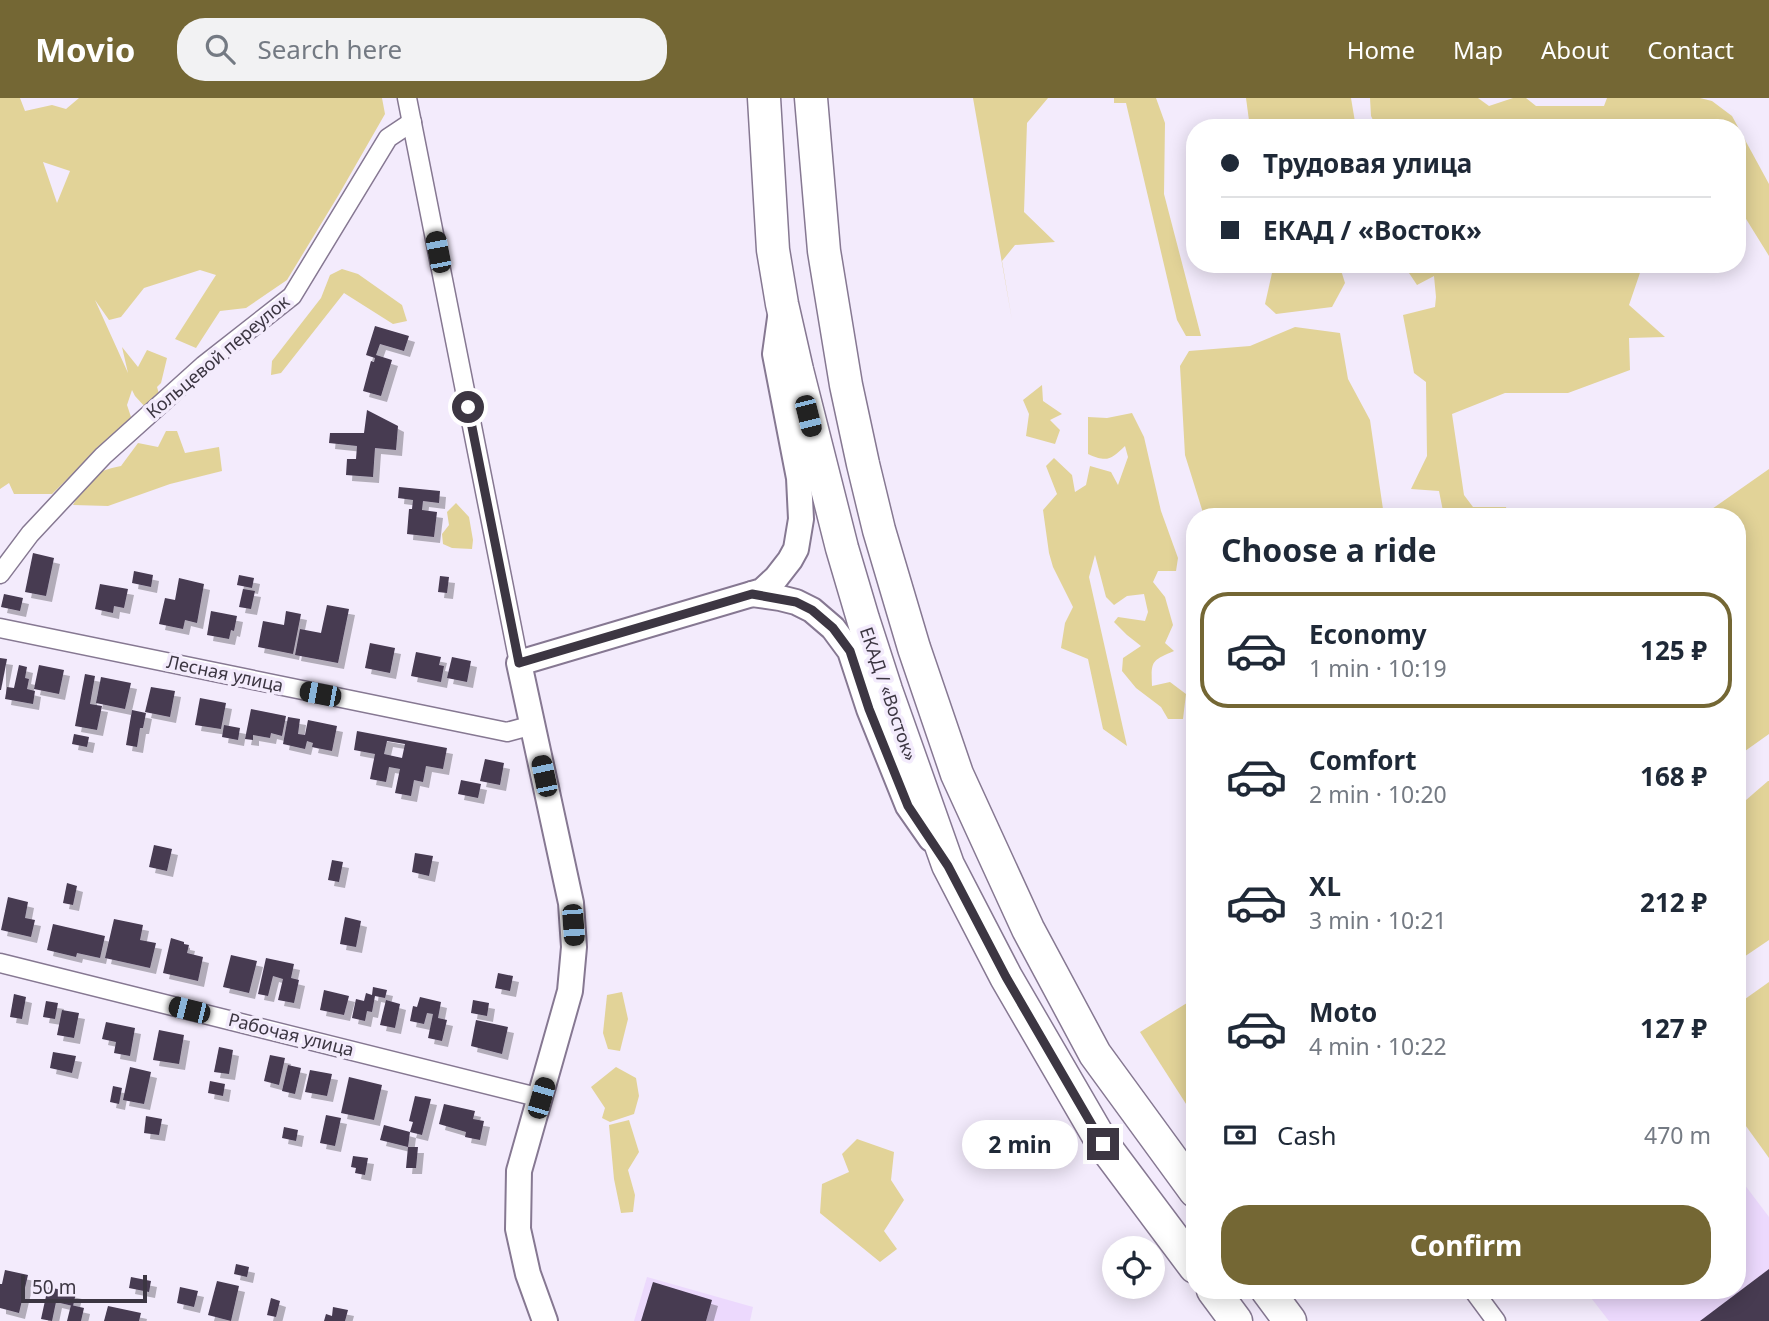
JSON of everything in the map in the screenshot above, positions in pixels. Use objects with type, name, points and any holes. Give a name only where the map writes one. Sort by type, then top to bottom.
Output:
[{"type":"highway","name":"ЕКАД / «Восток»","points":[[764,98],[773,250],[782,304],[814,440],[863,619],[948,866],[1006,977],[1103,1144],[1186,1255]]},
{"type":"highway","points":[[811,98],[824,251],[860,451],[887,559],[957,774],[1028,929],[1095,1054],[1186,1179]]},
{"type":"highway","points":[[1220,1299],[1236,1321]]},
{"type":"highway","points":[[1274,1299],[1290,1321]]},
{"type":"main road","points":[[545,1321],[528,1273],[518,1230],[519,1171],[570,991],[574,947],[571,903],[519,663],[762,591],[790,560],[796,548],[801,519],[799,478],[775,354],[782,304]]},
{"type":"main road","points":[[752,594],[796,602],[812,610],[833,628],[850,651],[869,709],[908,806],[948,866]]},
{"type":"street","points":[[407,98],[519,663]]},
{"type":"street","name":"Кольцевой переулок","points":[[0,574],[30,534],[103,456],[204,365],[292,296],[388,138],[412,122]]},
{"type":"street","name":"Лесная улица","points":[[0,628],[507,732],[533,725]]},
{"type":"street","name":"Рабочая улица","points":[[0,963],[541,1098]]},
{"type":"street","points":[[1480,1299],[1496,1321]]},
{"type":"shaded area","points":[[0,98],[20,98],[25,111],[52,105],[66,109],[79,98],[382,98],[385,114],[287,280],[246,308],[220,311],[196,348],[175,339],[216,275],[200,270],[144,288],[121,317],[109,320],[95,300],[128,373],[122,347],[138,367],[147,350],[167,358],[161,383],[157,387],[159,394],[146,408],[132,390],[127,405],[131,417],[52,494],[14,494],[9,483],[0,489]],"holes":[[[43,162],[70,171],[57,203]]]},
{"type":"shaded area","points":[[973,98],[1048,98],[1027,123],[1024,212],[1055,242],[1015,245],[1002,261],[1012,320]]},
{"type":"shaded area","points":[[1114,98],[1156,98],[1165,123],[1164,194],[1201,336],[1186,336],[1177,320],[1126,103],[1114,103]]},
{"type":"shaded area","points":[[1246,98],[1351,98],[1354,119],[1249,119]]},
{"type":"shaded area","points":[[1370,98],[1478,98],[1489,106],[1513,98],[1526,98],[1536,106],[1604,106],[1607,98],[1700,98],[1712,101],[1734,119],[1372,119]]},
{"type":"shaded area","points":[[1746,142],[1769,184],[1769,256],[1746,219]]},
{"type":"shaded area","points":[[342,269],[358,274],[402,305],[407,321],[393,324],[344,293],[281,373],[271,375],[272,361],[321,298],[330,275]]},
{"type":"shaded area","points":[[1272,273],[1342,273],[1345,283],[1332,307],[1276,314],[1265,304]]},
{"type":"shaded area","points":[[1409,273],[1640,273],[1629,305],[1665,337],[1629,338],[1630,370],[1568,393],[1505,393],[1452,414],[1464,495],[1473,507],[1506,508],[1442,508],[1439,491],[1411,489],[1427,456],[1426,382],[1414,373],[1403,315],[1435,307],[1436,297],[1434,276],[1417,285]]},
{"type":"shaded area","points":[[1295,327],[1340,333],[1348,379],[1370,420],[1383,508],[1202,508],[1185,455],[1180,366],[1189,351],[1250,346]]},
{"type":"shaded area","points":[[1042,385],[1043,401],[1062,414],[1050,420],[1060,430],[1055,444],[1026,436],[1029,414],[1023,400]]},
{"type":"shaded area","points":[[1132,413],[1144,437],[1161,511],[1178,558],[1176,571],[1158,571],[1153,582],[1165,597],[1173,625],[1165,643],[1174,651],[1154,663],[1152,686],[1170,682],[1186,694],[1183,719],[1168,719],[1161,707],[1136,688],[1122,671],[1123,658],[1141,646],[1114,622],[1118,617],[1145,621],[1148,612],[1144,594],[1127,596],[1114,605],[1106,597],[1095,555],[1089,577],[1127,746],[1103,729],[1088,659],[1061,648],[1065,623],[1073,607],[1053,567],[1043,510],[1057,494],[1046,466],[1054,458],[1072,475],[1075,492],[1086,485],[1090,466],[1111,472],[1118,485],[1128,457],[1125,446],[1105,459],[1088,454],[1088,417],[1107,418]]},
{"type":"shaded area","points":[[166,431],[177,431],[185,453],[219,447],[222,471],[170,484],[108,506],[73,505],[96,474],[121,466],[138,443],[158,447]]},
{"type":"shaded area","points":[[1769,469],[1769,734],[1746,750],[1746,508],[1713,508]]},
{"type":"shaded area","points":[[456,503],[469,517],[472,549],[452,548],[443,544],[442,534],[449,525],[447,512]]},
{"type":"shaded area","points":[[1769,781],[1769,940],[1746,956],[1746,800]]},
{"type":"shaded area","points":[[1769,982],[1769,1158],[1746,1126],[1746,998]]},
{"type":"shaded area","points":[[622,992],[628,1019],[620,1051],[608,1049],[603,1033],[607,995]]},
{"type":"shaded area","points":[[1186,1004],[1186,1104],[1140,1032]]},
{"type":"shaded area","points":[[616,1067],[636,1078],[639,1096],[634,1114],[610,1122],[602,1118],[605,1108],[591,1087]]},
{"type":"shaded area","points":[[629,1120],[639,1152],[628,1170],[635,1195],[633,1212],[621,1213],[614,1179],[609,1125]]},
{"type":"shaded area","points":[[857,1139],[894,1152],[891,1180],[904,1200],[884,1231],[897,1249],[880,1262],[820,1213],[822,1184],[849,1172],[842,1154]]},
{"type":"shaded area","points":[[1746,1187],[1769,1217],[1769,1321],[1609,1321],[1592,1299],[1746,1299]]},
{"type":"shaded area","points":[[647,1277],[753,1307],[750,1321],[634,1321]]},
{"type":"building","points":[[375,326],[409,336],[404,351],[380,344],[376,355],[392,360],[381,396],[363,391],[371,361],[374,362],[375,358],[366,355]]},
{"type":"building","points":[[367,410],[398,426],[396,450],[375,448],[373,477],[346,475],[347,459],[356,459],[357,446],[329,443],[330,433],[364,433]]},
{"type":"building","points":[[399,487],[440,491],[439,503],[423,501],[422,510],[437,512],[434,537],[407,534],[409,509],[412,509],[413,500],[398,498]]},
{"type":"building","points":[[33,553],[54,558],[46,596],[25,592]]},
{"type":"building","points":[[134,571],[153,575],[151,587],[132,583]]},
{"type":"building","points":[[239,575],[254,578],[252,588],[237,585]]},
{"type":"building","points":[[440,576],[449,577],[447,593],[438,592]]},
{"type":"building","points":[[179,578],[204,584],[197,623],[185,620],[183,629],[159,624],[165,598],[175,600]]},
{"type":"building","points":[[100,584],[128,589],[124,608],[114,606],[113,613],[95,609]]},
{"type":"building","points":[[243,589],[255,591],[251,609],[239,607]]},
{"type":"building","points":[[4,594],[23,598],[20,611],[1,607]]},
{"type":"building","points":[[327,605],[349,609],[338,663],[295,655],[300,629],[321,633]]},
{"type":"building","points":[[211,611],[237,616],[229,639],[207,635]]},
{"type":"building","points":[[286,611],[301,614],[293,654],[258,647],[263,621],[284,625]]},
{"type":"building","points":[[370,643],[395,648],[390,673],[365,668]]},
{"type":"building","points":[[416,652],[441,657],[439,665],[444,666],[441,682],[411,676]]},
{"type":"building","points":[[452,657],[471,661],[467,682],[447,678]]},
{"type":"building","points":[[0,658],[7,659],[1,690],[0,690]]},
{"type":"building","points":[[19,665],[27,667],[27,689],[35,691],[33,704],[5,699],[7,687],[14,688]]},
{"type":"building","points":[[39,665],[64,670],[59,694],[34,689]]},
{"type":"building","points":[[85,674],[95,676],[90,704],[102,706],[97,730],[75,726]]},
{"type":"building","points":[[101,677],[131,683],[125,709],[96,703]]},
{"type":"building","points":[[151,687],[175,691],[170,717],[145,712]]},
{"type":"building","points":[[200,698],[226,703],[221,729],[195,725]]},
{"type":"building","points":[[251,709],[286,716],[282,736],[271,733],[270,738],[253,735],[253,740],[245,739]]},
{"type":"building","points":[[132,710],[146,713],[137,747],[126,745]]},
{"type":"building","points":[[288,717],[300,719],[298,734],[305,735],[308,720],[337,726],[332,751],[312,747],[313,743],[307,741],[305,749],[283,744]]},
{"type":"building","points":[[224,725],[240,728],[238,740],[222,737]]},
{"type":"building","points":[[357,731],[447,748],[443,769],[426,766],[423,782],[414,780],[411,796],[395,793],[400,769],[389,767],[386,782],[370,779],[375,754],[354,750]],"holes":[[[387,741],[405,744],[402,758],[384,754]]]},
{"type":"building","points":[[74,734],[89,737],[87,747],[72,744]]},
{"type":"building","points":[[485,759],[504,763],[500,785],[480,781]]},
{"type":"building","points":[[461,780],[481,784],[478,798],[458,794]]},
{"type":"building","points":[[154,845],[172,849],[167,871],[149,867]]},
{"type":"building","points":[[415,853],[433,856],[429,876],[412,872]]},
{"type":"building","points":[[332,860],[343,862],[339,882],[328,880]]},
{"type":"building","points":[[67,883],[77,886],[73,905],[63,903]]},
{"type":"building","points":[[8,897],[28,902],[25,918],[35,920],[31,937],[1,930]]},
{"type":"building","points":[[345,917],[361,921],[356,947],[340,944]]},
{"type":"building","points":[[114,919],[143,925],[140,940],[156,943],[150,968],[105,958]]},
{"type":"building","points":[[53,924],[105,936],[100,958],[77,953],[76,957],[47,950]]},
{"type":"building","points":[[171,938],[189,945],[187,953],[203,957],[198,981],[163,973]]},
{"type":"building","points":[[231,955],[257,961],[249,993],[223,987]]},
{"type":"building","points":[[266,958],[294,964],[291,978],[299,980],[294,1003],[278,1000],[283,979],[273,976],[268,996],[258,994]]},
{"type":"building","points":[[498,973],[513,976],[510,991],[495,988]]},
{"type":"building","points":[[373,987],[387,990],[385,998],[375,996],[372,1012],[367,1011],[365,1021],[352,1018],[356,999],[364,1001],[366,993],[372,995]]},
{"type":"building","points":[[324,990],[349,996],[344,1015],[320,1010]]},
{"type":"building","points":[[14,994],[26,997],[22,1019],[10,1017]]},
{"type":"building","points":[[420,997],[441,1002],[438,1018],[447,1020],[442,1041],[428,1038],[433,1014],[427,1013],[424,1024],[410,1021],[413,1006],[417,1007]]},
{"type":"building","points":[[386,1000],[400,1004],[395,1028],[380,1025]]},
{"type":"building","points":[[473,1000],[489,1003],[487,1016],[471,1013]]},
{"type":"building","points":[[46,1001],[58,1003],[55,1019],[43,1017]]},
{"type":"building","points":[[62,1010],[79,1013],[74,1038],[57,1035]]},
{"type":"building","points":[[476,1020],[508,1027],[502,1054],[471,1046]]},
{"type":"building","points":[[106,1022],[135,1028],[130,1056],[114,1053],[116,1042],[102,1039]]},
{"type":"building","points":[[159,1030],[184,1035],[179,1064],[153,1060]]},
{"type":"building","points":[[219,1047],[233,1050],[229,1074],[214,1072]]},
{"type":"building","points":[[53,1052],[76,1056],[72,1073],[50,1068]]},
{"type":"building","points":[[270,1055],[285,1058],[279,1085],[264,1081]]},
{"type":"building","points":[[288,1065],[301,1068],[295,1094],[282,1091]]},
{"type":"building","points":[[130,1067],[151,1072],[144,1104],[123,1100]]},
{"type":"building","points":[[310,1070],[332,1074],[327,1096],[305,1092]]},
{"type":"building","points":[[349,1077],[382,1085],[374,1120],[341,1113]]},
{"type":"building","points":[[210,1081],[225,1084],[223,1096],[208,1093]]},
{"type":"building","points":[[113,1086],[122,1088],[119,1104],[110,1102]]},
{"type":"building","points":[[415,1096],[431,1099],[422,1135],[410,1132],[413,1122],[409,1121]]},
{"type":"building","points":[[444,1104],[475,1111],[473,1119],[484,1121],[480,1140],[465,1137],[466,1132],[439,1124]]},
{"type":"building","points":[[326,1115],[341,1118],[335,1146],[320,1143]]},
{"type":"building","points":[[146,1116],[162,1119],[159,1135],[144,1133]]},
{"type":"building","points":[[384,1125],[410,1132],[408,1147],[380,1140]]},
{"type":"building","points":[[284,1127],[298,1130],[296,1141],[282,1138]]},
{"type":"building","points":[[408,1147],[418,1147],[416,1168],[406,1168]]},
{"type":"building","points":[[353,1156],[368,1158],[365,1175],[355,1173],[356,1168],[351,1167]]},
{"type":"building","points":[[236,1264],[249,1267],[247,1277],[234,1274]]},
{"type":"building","points":[[1769,1269],[1769,1321],[1700,1321],[1729,1299],[1746,1299],[1746,1286]]},
{"type":"building","points":[[5,1270],[28,1275],[19,1313],[0,1308],[0,1284]]},
{"type":"building","points":[[131,1277],[151,1281],[149,1292],[129,1288]]},
{"type":"building","points":[[217,1281],[239,1286],[231,1321],[208,1315]]},
{"type":"building","points":[[653,1282],[712,1300],[706,1321],[641,1321]]},
{"type":"building","points":[[48,1287],[76,1293],[73,1306],[56,1302],[52,1321],[41,1319]]},
{"type":"building","points":[[180,1287],[198,1291],[194,1307],[177,1303]]},
{"type":"building","points":[[271,1298],[280,1301],[276,1317],[267,1315]]},
{"type":"building","points":[[71,1305],[84,1308],[81,1321],[67,1321]]},
{"type":"building","points":[[108,1306],[141,1313],[139,1321],[104,1321]]},
{"type":"building","points":[[333,1307],[348,1310],[345,1321],[324,1321],[326,1314],[332,1316]]},
{"type":"route","points":[[468,407],[519,663],[752,594],[796,602],[812,610],[833,628],[850,651],[869,709],[908,806],[948,866],[1006,977],[1103,1144]]}]
